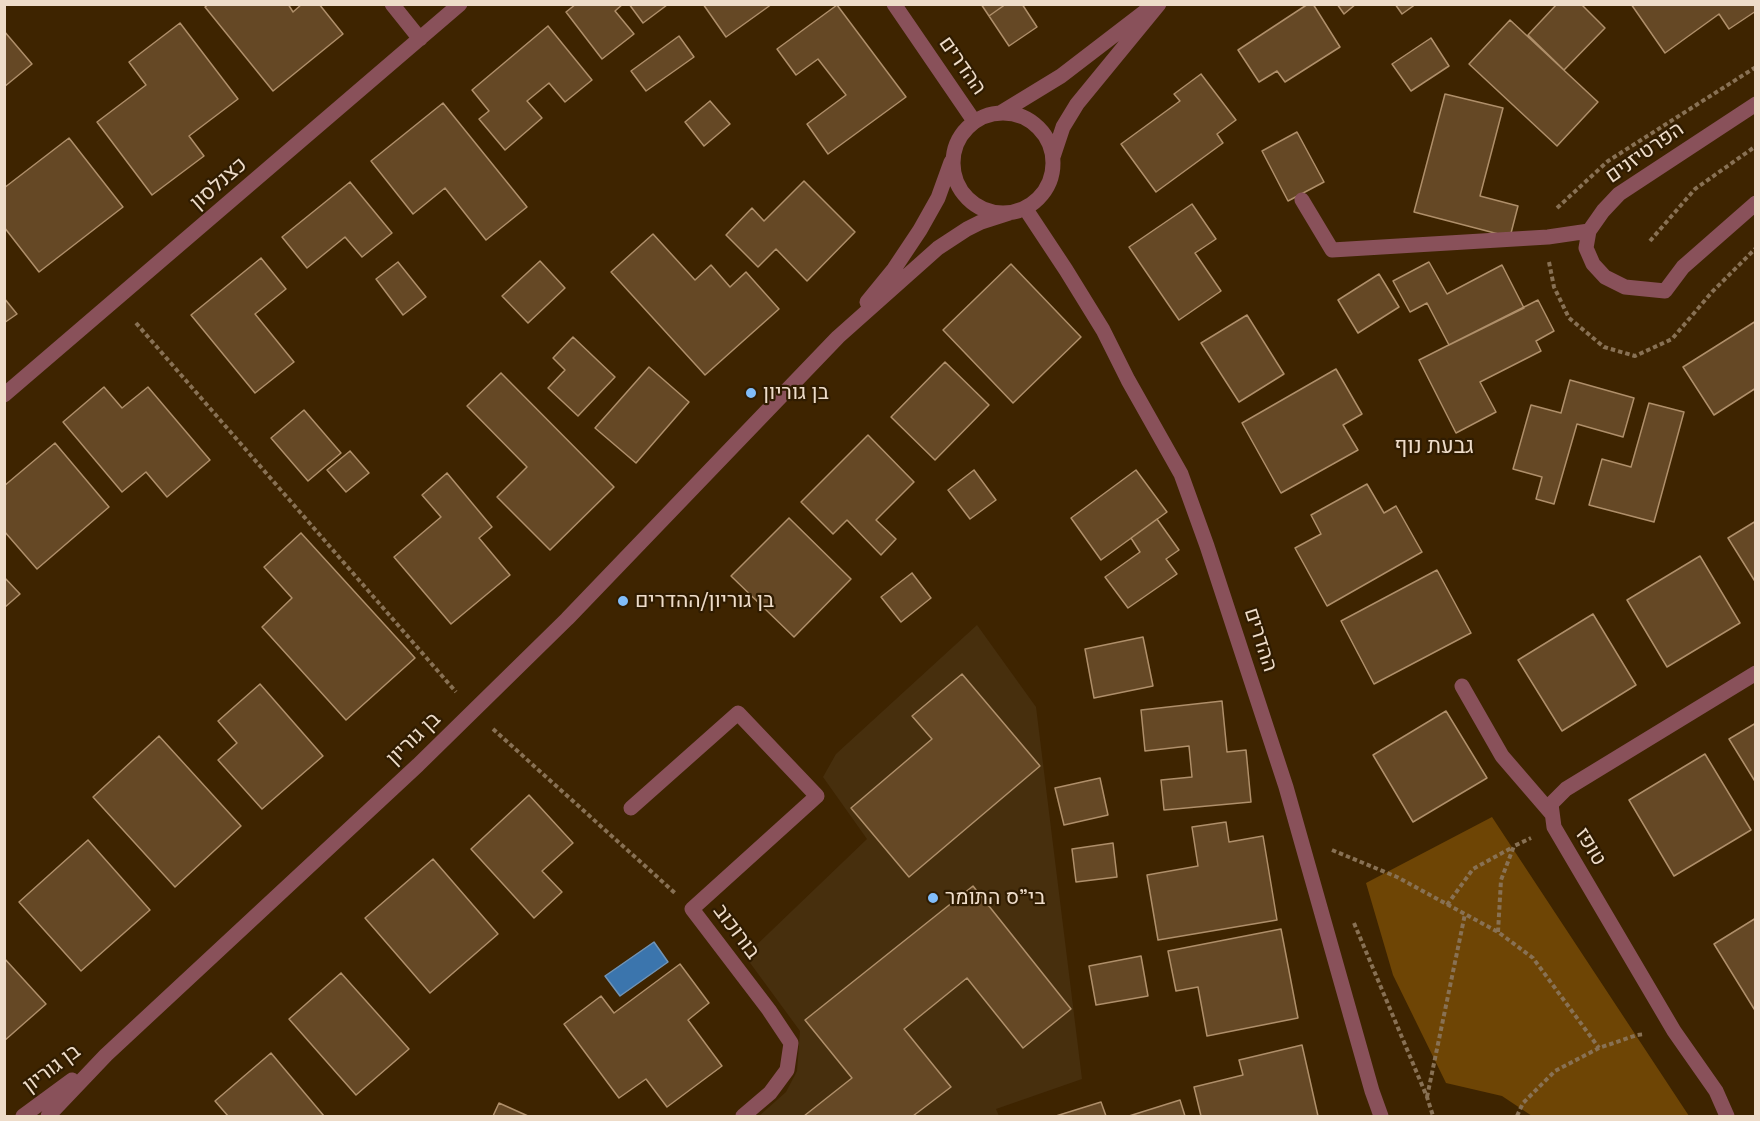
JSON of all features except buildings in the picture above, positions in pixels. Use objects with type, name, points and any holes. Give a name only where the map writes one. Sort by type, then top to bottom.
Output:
[{"type":"street","points":[[392,4],[420,39]]},
{"type":"street","name":"כצנלסון","points":[[4,395],[460,4]]},
{"type":"street","name":"ההדרים","points":[[894,4],[974,122]]},
{"type":"street","points":[[1154,4],[1061,76],[1002,112],[985,116],[974,122],[962,134],[953,159],[954,176],[968,198],[991,212],[1009,213],[1033,204],[1044,192],[1052,177],[1053,157],[1063,127],[1077,104],[1159,4]]},
{"type":"street","name":"הפרטיזנים","points":[[1589,231],[1619,194],[1755,104]]},
{"type":"street","points":[[1002,112],[1019,115],[1035,123],[1046,136],[1053,157]]},
{"type":"street","name":"בן גוריון","points":[[48,1116],[106,1055],[418,765],[575,611],[838,337],[894,269],[920,230],[938,198],[955,150]]},
{"type":"street","points":[[1302,200],[1332,250],[1548,237],[1589,231],[1586,248],[1593,264],[1605,277],[1625,287],[1665,291],[1683,267],[1755,203]]},
{"type":"street","name":"ההדרים","points":[[1025,208],[1103,330],[1128,380],[1181,474],[1208,546],[1286,788],[1381,1116]]},
{"type":"street","name":"בן גוריון","points":[[838,337],[938,248],[981,222],[1009,213]]},
{"type":"street","name":"טופז","points":[[1727,1116],[1716,1091],[1674,1031],[1553,820],[1551,804],[1566,789],[1755,673]]},
{"type":"street","points":[[1462,686],[1502,756],[1553,820]]},
{"type":"street","name":"בורוכוב","points":[[631,808],[738,713],[817,796],[692,909],[769,1010],[791,1043],[787,1070],[770,1093],[743,1116]]},
{"type":"street","name":"בן גוריון","points":[[23,1116],[106,1055]]},
{"type":"path","points":[[1755,67],[1608,161],[1557,208],[1545,244],[1554,287],[1569,318],[1604,346],[1635,356],[1672,339],[1712,292],[1755,248]]},
{"type":"path","points":[[1650,241],[1695,189],[1755,146]]},
{"type":"path","points":[[136,323],[473,711],[692,909]]},
{"type":"path","points":[[1447,905],[1473,869],[1514,846],[1553,820]]},
{"type":"path","points":[[1322,846],[1397,877],[1498,932],[1533,958],[1599,1048]]},
{"type":"path","points":[[1498,932],[1501,880],[1514,846]]},
{"type":"path","points":[[1427,1097],[1465,914]]},
{"type":"path","points":[[1354,923],[1433,1116]]},
{"type":"path","points":[[1517,1116],[1523,1103],[1555,1071],[1599,1048],[1637,1035],[1674,1031]]},
{"type":"shaded area","name":"בי\"ס התומר","points":[[977,625],[1036,707],[1082,1079],[996,1109],[999,1116],[759,1116],[786,1092],[797,1071],[800,1031],[745,956],[867,839],[823,777],[836,754]]},
{"type":"shaded area","points":[[1492,817],[1689,1116],[1532,1116],[1502,1096],[1446,1083],[1393,975],[1366,883]]},
{"type":"water","points":[[654,942],[668,962],[620,996],[605,976]]},
{"type":"place","name":"בן גוריון","points":[[751,393]]},
{"type":"place","name":"בן גוריון/ההדרים","points":[[623,601]]},
{"type":"place","name":"בי\"ס התומר","points":[[933,898]]},
{"type":"district","name":"גבעת נוף","points":[[1434,447]]}]
